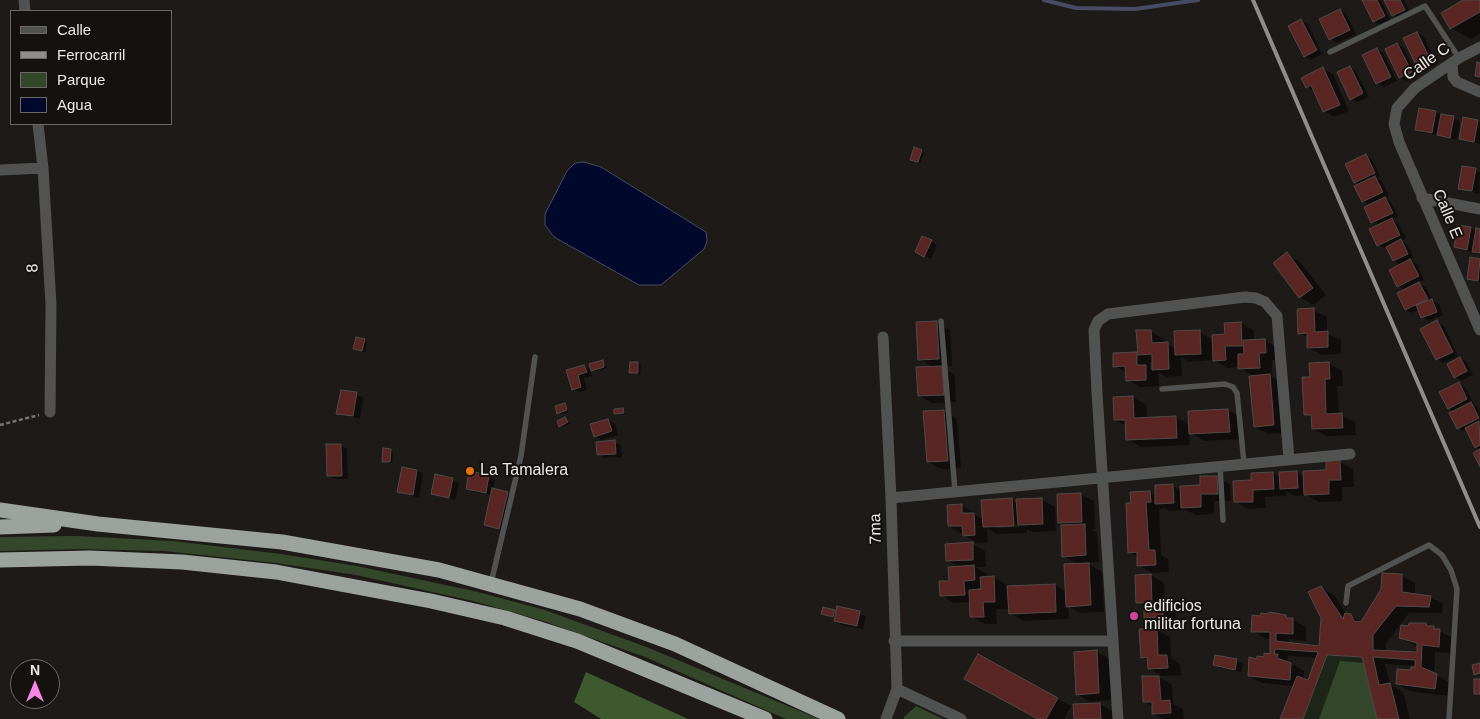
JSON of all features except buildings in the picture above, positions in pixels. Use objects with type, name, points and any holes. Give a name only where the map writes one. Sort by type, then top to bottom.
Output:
[{"type":"highway","points":[[0,510],[98,524],[282,542],[439,570],[580,609],[675,644],[838,719]]},
{"type":"highway","points":[[0,527],[98,524]]},
{"type":"highway","points":[[0,560],[90,558],[182,562],[276,572],[431,601],[505,618],[577,641],[766,719]]},
{"type":"street","name":"Calle C","points":[[1397,108],[1415,88],[1455,61],[1480,48]]},
{"type":"street","points":[[1455,61],[1453,77],[1457,82],[1480,92]]},
{"type":"street","name":"Calle E","points":[[1397,108],[1394,132],[1480,330]]},
{"type":"street","name":"8","points":[[38,125],[43,168],[51,305],[50,412]]},
{"type":"street","points":[[0,170],[43,168]]},
{"type":"street","points":[[1422,198],[1480,209]]},
{"type":"street","points":[[1118,719],[1094,330],[1098,321],[1108,314],[1245,297],[1256,298],[1265,302],[1276,316],[1289,459]]},
{"type":"street","name":"7ma","points":[[883,337],[891,498],[897,689],[886,719]]},
{"type":"street","points":[[891,498],[1102,476],[1350,454]]},
{"type":"street","points":[[894,641],[1112,641]]},
{"type":"street","points":[[897,689],[961,719]]},
{"type":"lane","points":[[1330,52],[1425,6],[1455,61]]},
{"type":"lane","points":[[941,322],[955,491]]},
{"type":"lane","points":[[491,583],[521,456],[536,357]]},
{"type":"lane","points":[[1162,389],[1226,384],[1233,387],[1237,393],[1244,463]]},
{"type":"lane","points":[[1220,465],[1223,520]]},
{"type":"lane","points":[[1346,603],[1348,586],[1405,557],[1429,545],[1442,555],[1451,570],[1457,589],[1449,719]]},
{"type":"path","points":[[0,425],[50,412]]},
{"type":"green space","points":[[77,536],[173,541],[281,554],[357,566],[478,592],[545,610],[649,648],[819,719],[786,719],[645,657],[543,621],[473,601],[356,575],[276,563],[164,551],[78,549],[0,551],[0,537]]},
{"type":"green space","points":[[1327,655],[1362,657],[1377,719],[1303,719]]},
{"type":"green space","points":[[586,672],[688,719],[601,719],[574,702]]},
{"type":"green space","points":[[916,706],[943,719],[904,719]]},
{"type":"water","points":[[584,162],[601,167],[706,232],[707,241],[704,249],[661,285],[639,285],[554,237],[545,225],[545,214],[567,171],[575,163]]},
{"type":"waterway","points":[[1044,0],[1076,8],[1135,9],[1198,0]]},
{"type":"railway","points":[[1253,0],[1480,527]]},
{"type":"place","name":"La Tamalera","points":[[470,471]]},
{"type":"place","name":"edificios militar fortuna","points":[[1134,616]]}]
